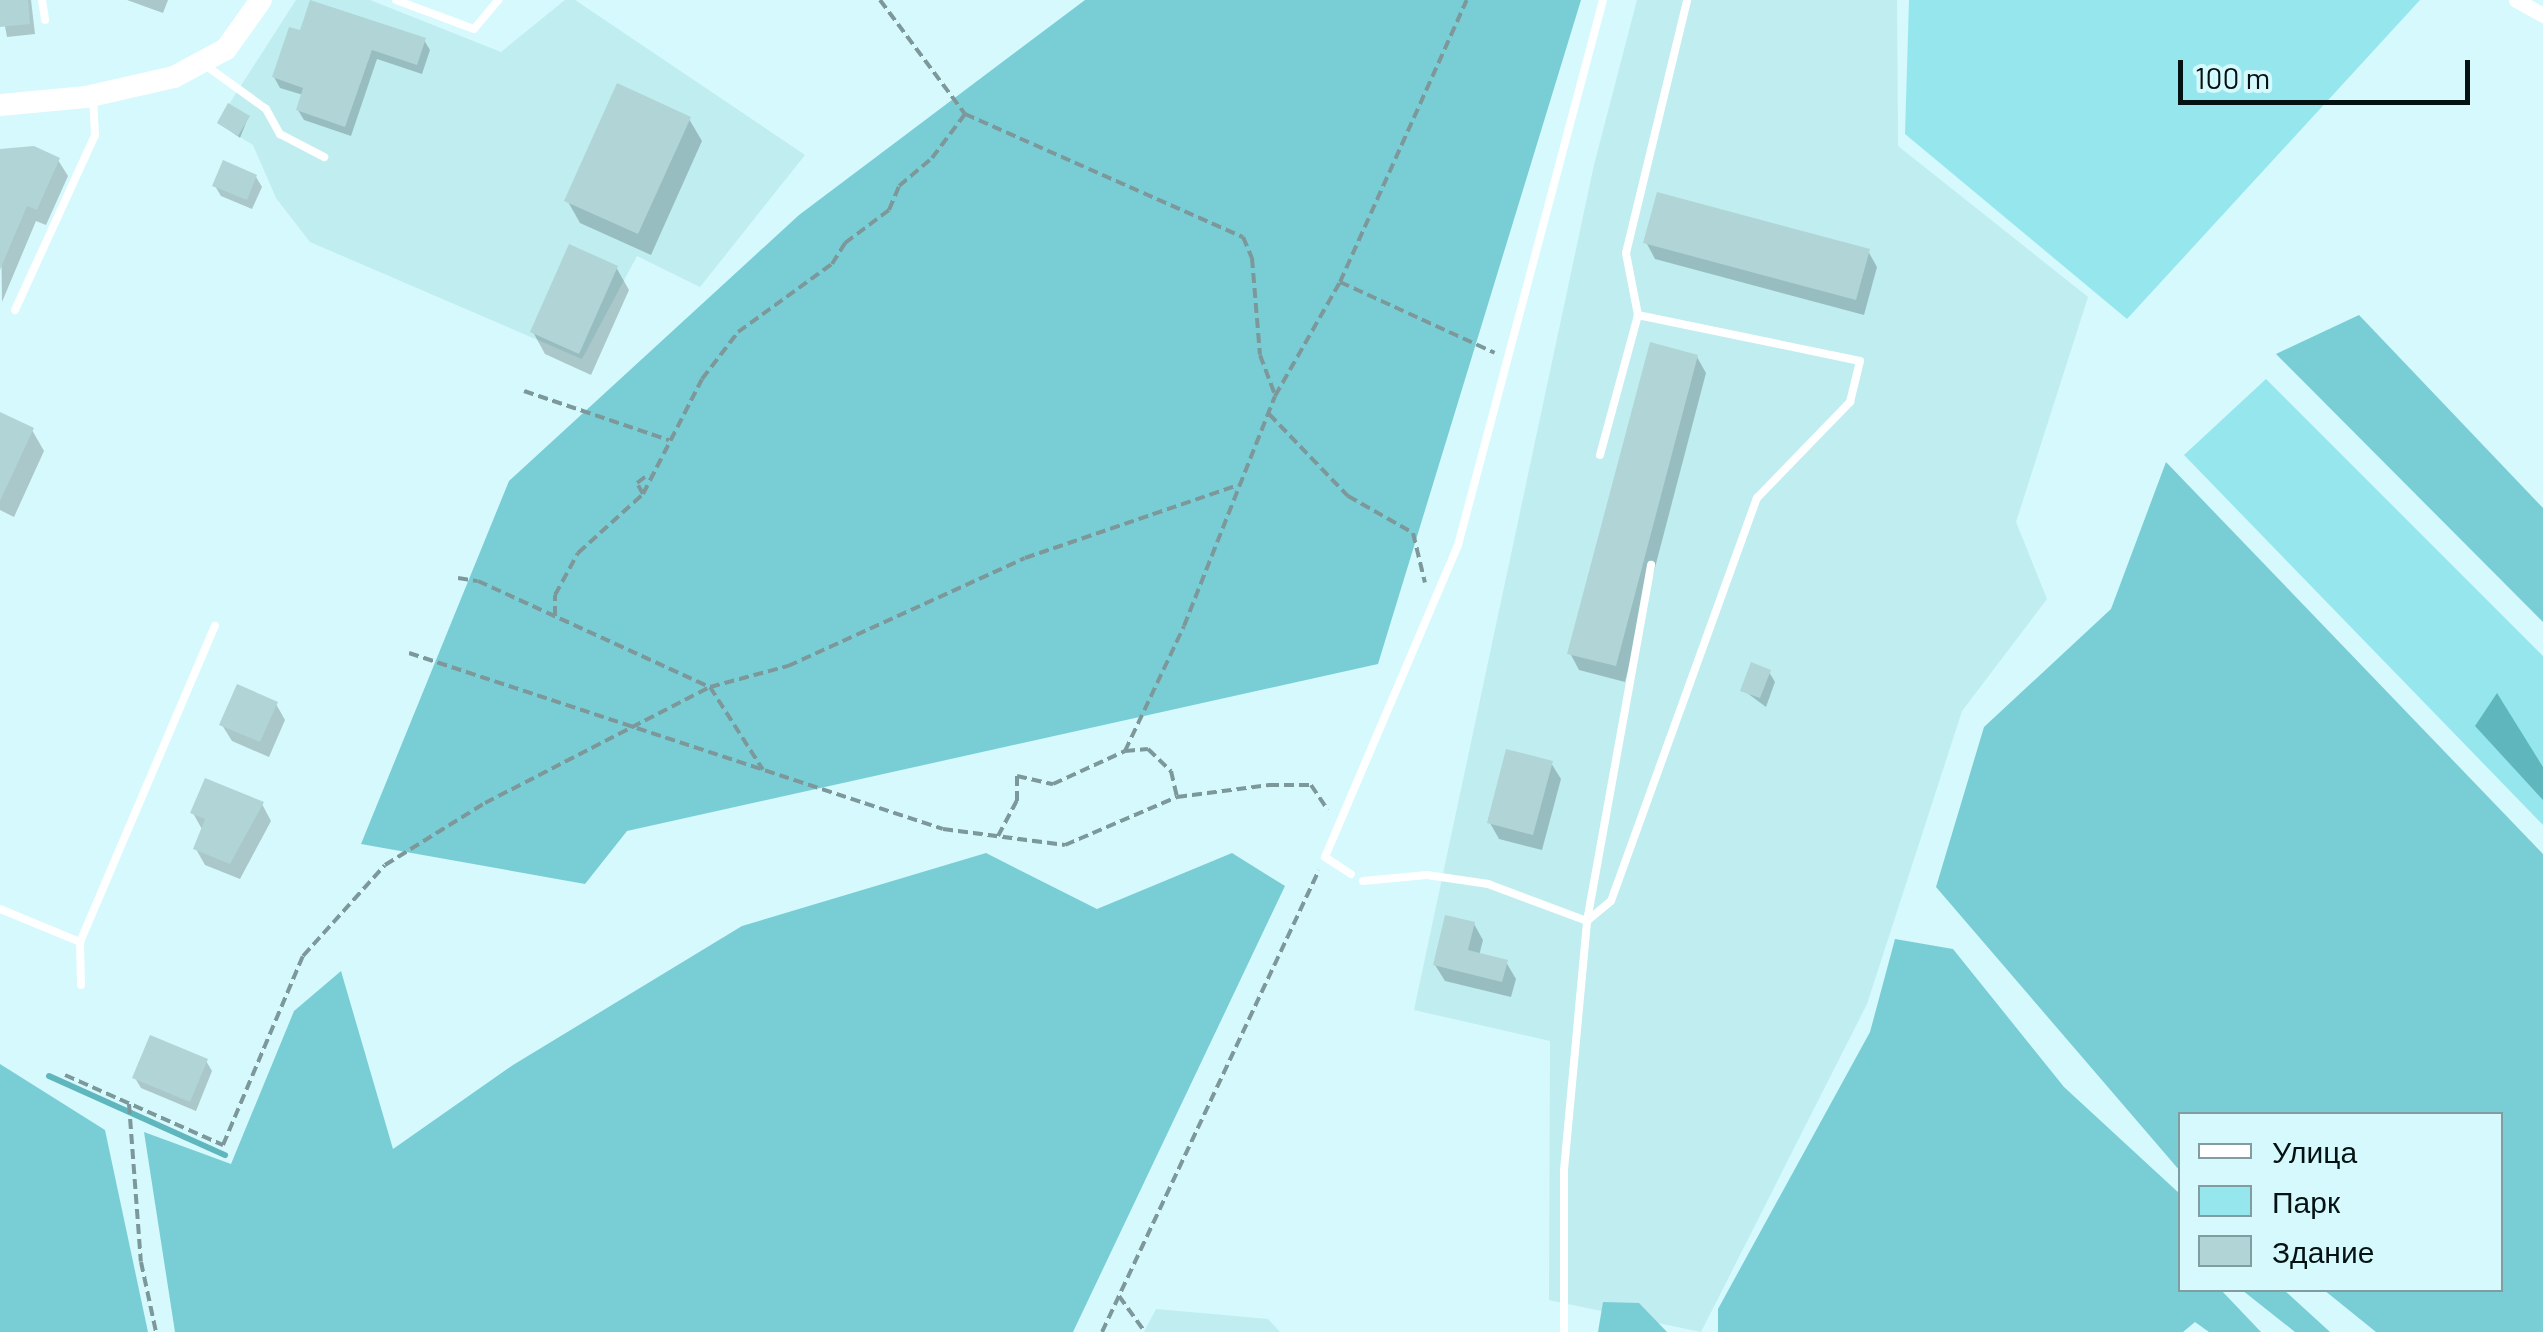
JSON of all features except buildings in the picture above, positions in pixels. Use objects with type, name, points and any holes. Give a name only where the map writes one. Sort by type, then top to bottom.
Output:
[{"type":"street","points":[[0,105],[93,95],[174,77],[226,49],[262,0]]},
{"type":"street","points":[[2516,0],[2543,15]]},
{"type":"lane","points":[[42,0],[45,20]]},
{"type":"lane","points":[[396,0],[474,29],[498,0]]},
{"type":"lane","points":[[1351,874],[1325,857],[1458,545],[1603,0]]},
{"type":"lane","points":[[1600,454],[1638,315],[1626,253],[1686,0]]},
{"type":"lane","points":[[202,62],[266,109],[280,134],[324,158]]},
{"type":"lane","points":[[15,310],[95,135],[93,95]]},
{"type":"lane","points":[[1587,921],[1611,901],[1758,498],[1850,402],[1860,361],[1638,315]]},
{"type":"lane","points":[[1564,1332],[1564,1170],[1587,921],[1651,565]]},
{"type":"lane","points":[[80,985],[80,942],[215,626]]},
{"type":"lane","points":[[1363,881],[1428,875],[1488,884],[1587,921]]},
{"type":"lane","points":[[0,909],[80,942]]},
{"type":"path","points":[[880,0],[964,114],[1243,237],[1252,258],[1260,355],[1276,396]]},
{"type":"path","points":[[1125,751],[1184,626],[1276,396],[1340,282],[1467,0]]},
{"type":"path","points":[[556,616],[555,596],[578,553],[643,494],[702,379],[738,332],[832,264],[845,243],[889,210],[899,186],[932,158],[964,114]]},
{"type":"path","points":[[1340,282],[1508,359]]},
{"type":"path","points":[[524,391],[669,440]]},
{"type":"path","points":[[1269,414],[1348,496],[1413,533],[1432,610]]},
{"type":"path","points":[[643,494],[637,483],[651,474]]},
{"type":"path","points":[[65,1076],[223,1145],[303,956],[385,866],[484,803],[710,687],[788,666],[1025,558],[1238,485]]},
{"type":"path","points":[[458,578],[556,616],[710,687],[763,770]]},
{"type":"path","points":[[409,653],[943,829],[1065,845],[1177,797],[1311,785],[1330,812],[1332,840]]},
{"type":"path","points":[[998,836],[1017,801],[1018,776],[1053,784],[1125,751],[1148,749],[1171,771],[1177,797]]},
{"type":"path","points":[[1102,1332],[1325,857]]},
{"type":"path","points":[[129,1105],[141,1262],[156,1332]]},
{"type":"path","points":[[1118,1296],[1145,1332]]},
{"type":"shaded area","points":[[296,0],[370,0],[501,52],[565,0],[575,0],[805,155],[700,287],[637,256],[582,359],[310,242],[276,198],[253,145],[217,123]]},
{"type":"shaded area","points":[[1085,0],[1581,0],[1378,664],[627,831],[585,884],[361,844],[509,481],[799,215]]},
{"type":"shaded area","points":[[1637,0],[1897,0],[1898,146],[2088,297],[2016,522],[2047,599],[1962,711],[1867,1004],[1701,1332],[1549,1300],[1550,1041],[1414,1010],[1594,165]]},
{"type":"shaded area","points":[[2359,315],[2543,508],[2543,622],[2276,354]]},
{"type":"shaded area","points":[[2166,462],[2543,854],[2543,1332],[2376,1332],[2326,1292],[2503,1292],[2503,1112],[2178,1112],[2178,1169],[1936,887],[1984,727],[2111,609]]},
{"type":"shaded area","points":[[2497,693],[2543,767],[2543,800],[2475,726]]},
{"type":"shaded area","points":[[986,853],[1097,909],[1232,853],[1285,886],[1073,1332],[175,1332],[144,1132],[231,1164],[294,1011],[341,971],[393,1149],[513,1065],[742,926]]},
{"type":"shaded area","points":[[1895,939],[1953,949],[2064,1087],[2178,1192],[2178,1292],[2223,1292],[2261,1332],[2209,1332],[2195,1322],[2183,1332],[1718,1332],[1718,1309],[1870,1032]]},
{"type":"shaded area","points":[[0,1064],[105,1130],[148,1332],[0,1332]]},
{"type":"shaded area","points":[[2245,1292],[2286,1292],[2330,1332],[2295,1332]]},
{"type":"shaded area","points":[[1603,1302],[1639,1303],[1667,1332],[1598,1332]]},
{"type":"shaded area","points":[[1156,1309],[1268,1319],[1280,1332],[1144,1332]]},
{"type":"green space","points":[[1909,0],[2420,0],[2127,319],[1905,134]]},
{"type":"green space","points":[[2266,379],[2543,656],[2543,825],[2184,455]]},
{"type":"waterway","points":[[49,1076],[225,1155]]}]
